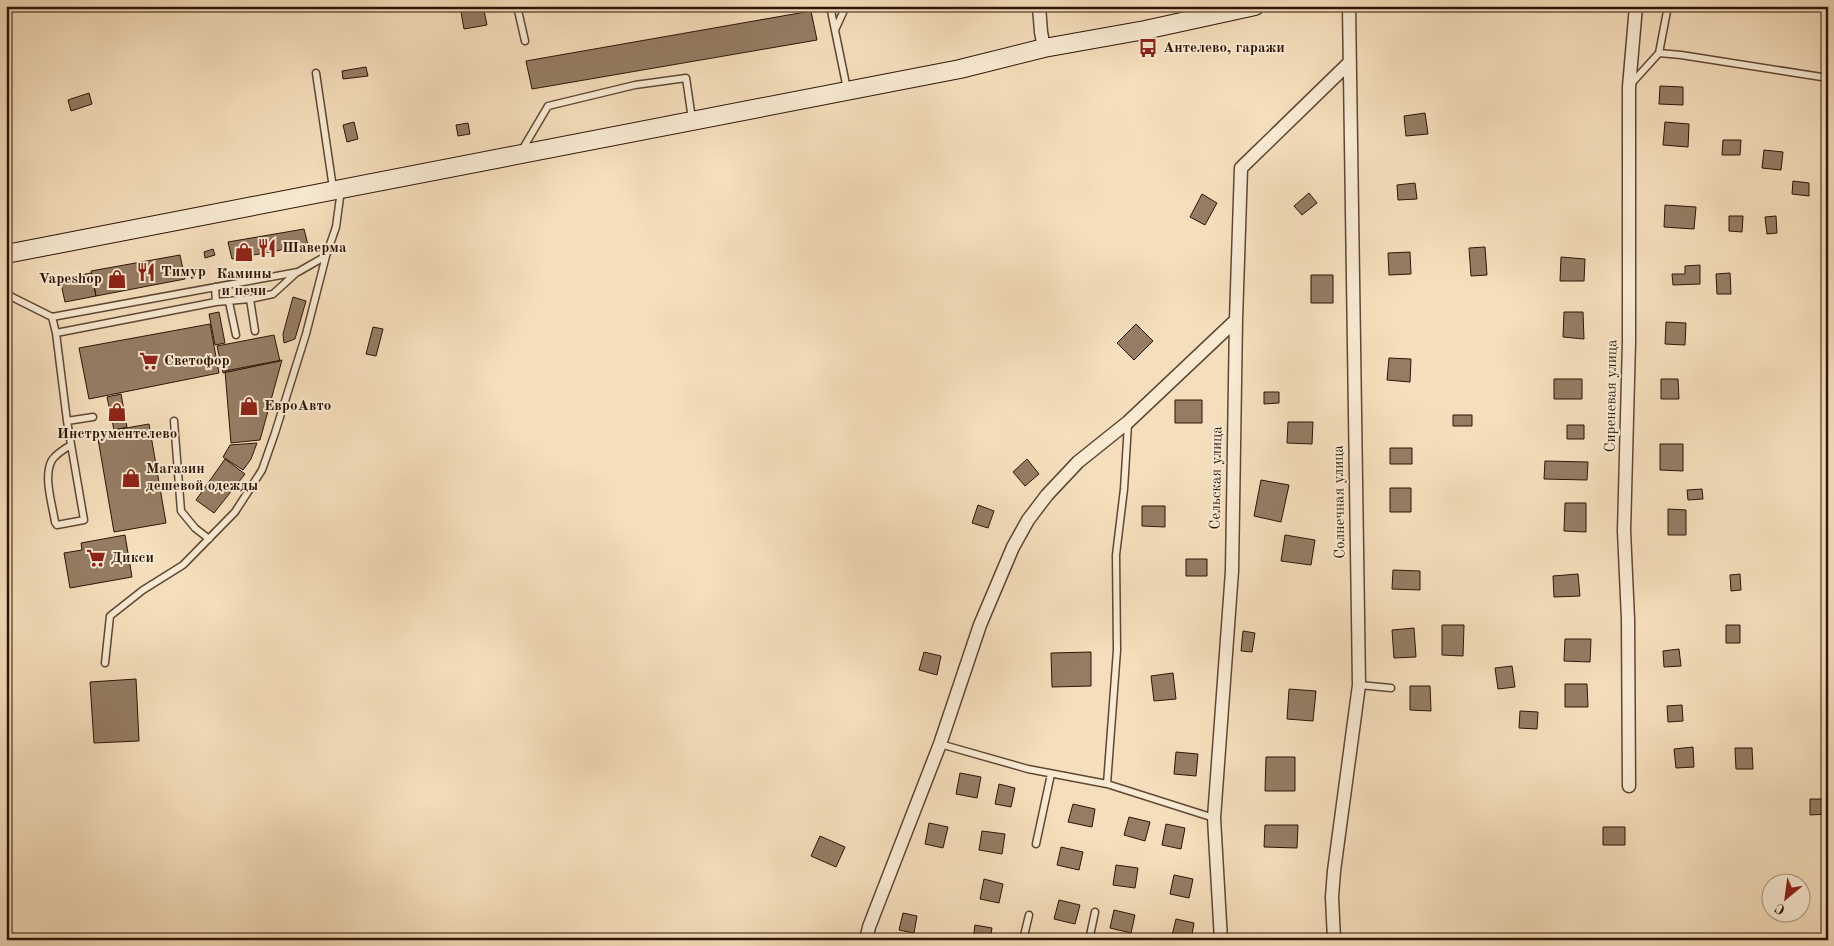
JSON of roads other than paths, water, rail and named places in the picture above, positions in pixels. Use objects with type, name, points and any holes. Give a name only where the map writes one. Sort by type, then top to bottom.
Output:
[{"type":"main road","points":[[6,254],[960,69],[1044,48],[1145,30],[1255,6]]},
{"type":"street","points":[[1040,6],[1044,48]]},
{"type":"street","name":"Солнечная улица","points":[[1334,940],[1332,897],[1334,870],[1359,686],[1349,6]]},
{"type":"street","name":"Сиреневая улица","points":[[1629,786],[1628,619],[1624,532],[1629,342],[1629,87],[1636,6]]},
{"type":"street","name":"Сельская улица","points":[[1221,940],[1214,818],[1232,571],[1236,320],[1241,168],[1350,62]]},
{"type":"street","points":[[866,940],[869,927],[940,744],[980,625],[1013,547],[1028,520],[1047,494],[1078,462],[1128,422],[1236,320]]},
{"type":"lane","points":[[517,6],[525,41]]},
{"type":"lane","points":[[830,6],[847,91]]},
{"type":"lane","points":[[835,30],[846,6]]},
{"type":"lane","points":[[1629,87],[1659,53],[1668,6]]},
{"type":"lane","points":[[1659,53],[1828,78]]},
{"type":"lane","points":[[105,663],[110,616],[143,590],[183,565],[235,512],[262,470],[306,334],[326,256],[336,226],[337,189],[316,73]]},
{"type":"lane","points":[[520,154],[548,106],[635,85],[686,78],[692,120]]},
{"type":"lane","points":[[56,333],[216,302],[229,302],[273,294],[298,272],[326,256]]},
{"type":"lane","points":[[6,294],[52,317],[298,272]]},
{"type":"lane","points":[[216,287],[216,302]]},
{"type":"lane","points":[[250,299],[255,331]]},
{"type":"lane","points":[[229,302],[236,335]]},
{"type":"lane","points":[[52,317],[84,520],[57,524],[55,522],[48,477],[52,460],[58,453],[71,445]]},
{"type":"lane","points":[[67,421],[93,417]]},
{"type":"lane","points":[[174,421],[180,511],[194,528],[209,539]]},
{"type":"lane","points":[[1107,784],[1117,650],[1116,555],[1124,489],[1128,422]]},
{"type":"lane","points":[[1359,686],[1391,688]]},
{"type":"lane","points":[[940,744],[1051,774],[1107,784],[1214,818]]},
{"type":"lane","points":[[1036,844],[1051,774]]},
{"type":"lane","points":[[1089,940],[1095,912]]},
{"type":"lane","points":[[1023,940],[1029,915]]},
{"type":"place","name":"Антелево, гаражи","points":[[1148,48]]},
{"type":"place","name":"Шаверма","points":[[267,248]]},
{"type":"place","name":"Камины и печи","points":[[244,252]]},
{"type":"place","name":"Тимур","points":[[146,272]]},
{"type":"place","name":"Vapeshop","points":[[117,279]]},
{"type":"place","name":"Светофор","points":[[149,361]]},
{"type":"place","name":"ЕвроАвто","points":[[249,406]]},
{"type":"place","name":"Инструментелево","points":[[117,412]]},
{"type":"place","name":"Магазин дешевой одежды","points":[[131,478]]},
{"type":"place","name":"Дикси","points":[[96,558]]}]
